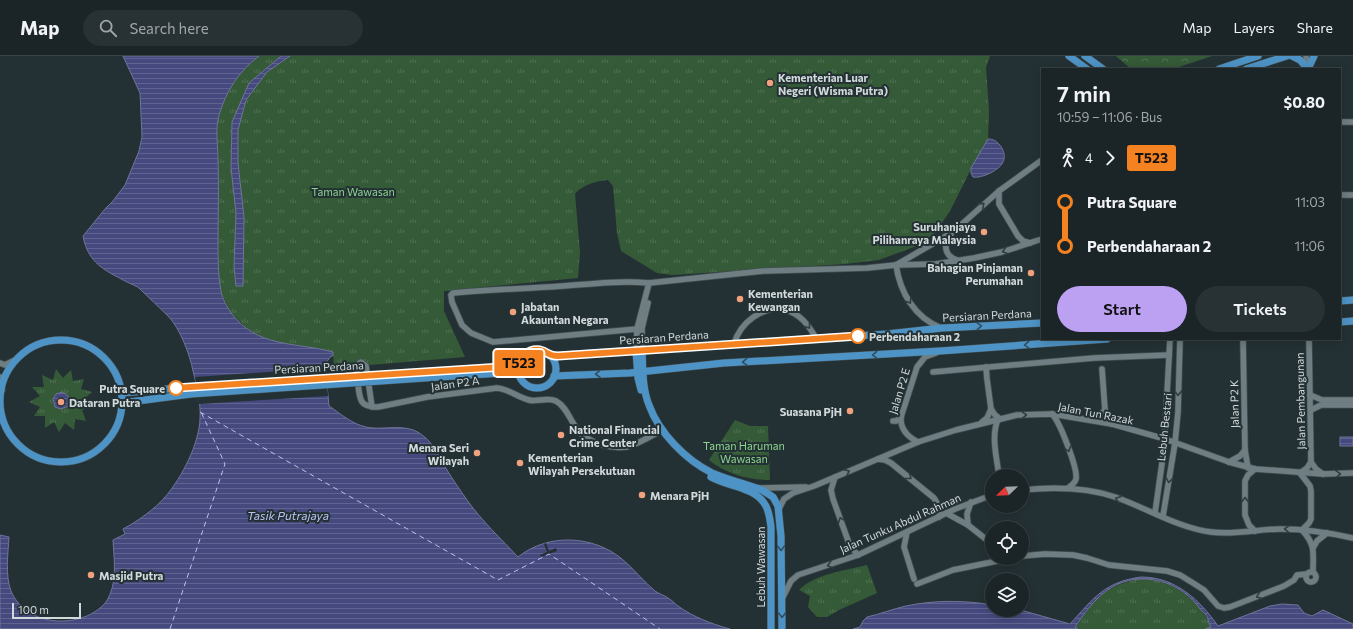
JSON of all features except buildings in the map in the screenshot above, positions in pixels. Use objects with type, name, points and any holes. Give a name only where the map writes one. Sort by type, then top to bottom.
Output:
[{"type":"main road","points":[[1069,56],[1086,68]]},
{"type":"main road","points":[[1085,56],[1102,68]]},
{"type":"main road","points":[[1222,68],[1258,56]]},
{"type":"main road","points":[[1250,68],[1266,61],[1287,56]]},
{"type":"main road","points":[[1292,56],[1300,60],[1306,68]]},
{"type":"main road","points":[[1308,68],[1314,56]]},
{"type":"main road","points":[[1341,301],[1353,300]]},
{"type":"main road","points":[[1341,322],[1353,321]]},
{"type":"main road","name":"Persiaran Perdana","points":[[550,356],[942,328],[1041,323]]},
{"type":"main road","points":[[60,340],[79,343],[95,351],[103,357],[110,366],[118,380],[122,393],[121,413],[109,440],[102,447],[86,457],[77,460],[70,462],[54,462],[38,458],[31,454],[14,439],[2,414],[2,390],[10,369],[17,359],[30,349],[50,341],[60,340]]},
{"type":"main road","points":[[554,376],[640,372],[724,363],[940,351],[1093,340]]},
{"type":"main road","points":[[540,350],[550,356],[555,365],[554,376],[546,385],[535,387],[524,382],[518,369],[520,360],[524,355],[529,352],[540,350]]},
{"type":"main road","name":"Lebuh Wawasan","points":[[639,350],[640,372],[646,408],[676,451],[713,479],[754,493],[764,502],[771,527],[771,629]]},
{"type":"main road","name":"Persiaran Perdana","points":[[122,393],[191,390],[212,392],[518,369]]},
{"type":"main road","points":[[645,388],[648,375],[656,370]]},
{"type":"main road","name":"Lebuh Wawasan","points":[[640,372],[648,404],[661,431]]},
{"type":"main road","name":"Persiaran Perdana","points":[[122,403],[191,390]]},
{"type":"main road","name":"Lebuh Wawasan","points":[[693,464],[713,474],[758,488],[775,499],[779,509],[781,536],[782,629]]},
{"type":"main road","points":[[771,527],[779,509]]},
{"type":"street","points":[[1306,56],[1307,68]]},
{"type":"street","points":[[1341,122],[1353,122]]},
{"type":"street","points":[[896,265],[953,232],[998,191],[1041,161]]},
{"type":"street","points":[[998,191],[999,204],[1018,236],[1023,241],[1030,243]]},
{"type":"street","points":[[1341,195],[1353,195]]},
{"type":"street","points":[[953,232],[946,242],[946,251],[951,258],[959,261]]},
{"type":"street","points":[[637,329],[493,342],[471,333],[462,325],[452,302],[451,295],[453,293],[476,290],[595,283],[651,283],[763,271],[867,268],[896,265],[936,264],[1002,252],[1041,239]]},
{"type":"street","points":[[896,265],[898,278],[910,304],[924,319],[942,328]]},
{"type":"street","name":"Lebuh Wawasan","points":[[639,350],[637,329],[651,283]]},
{"type":"street","name":"Lebuh Wawasan","points":[[639,350],[651,283]]},
{"type":"street","points":[[734,344],[735,339],[748,321],[760,313],[775,309],[784,310],[799,317],[807,323],[816,338]]},
{"type":"street","name":"Lebuh Bestari","points":[[1155,513],[1165,439],[1170,340]]},
{"type":"street","name":"Lebuh Bestari","points":[[1163,516],[1175,443],[1178,412],[1180,340]]},
{"type":"street","name":"Jalan P2 K","points":[[1243,340],[1245,450],[1248,468]]},
{"type":"street","name":"Jalan Pembangunan","points":[[1300,473],[1307,468],[1311,462],[1309,340]]},
{"type":"street","name":"Jalan P2 E","points":[[918,442],[913,440],[902,429],[901,417],[920,362],[925,357],[940,351]]},
{"type":"street","points":[[933,372],[1094,358],[1170,355]]},
{"type":"street","points":[[0,363],[5,365],[17,359]]},
{"type":"street","points":[[361,362],[366,366],[372,407],[364,404],[360,399],[357,365],[361,362]]},
{"type":"street","points":[[986,367],[991,409],[994,415],[999,418],[996,423],[995,433],[998,469]]},
{"type":"street","points":[[1102,369],[1105,410],[1112,424]]},
{"type":"street","points":[[0,377],[2,390]]},
{"type":"street","name":"Jalan P2 A","points":[[372,407],[427,397],[497,388],[505,389],[529,400],[555,400],[563,407],[584,437],[591,441],[603,444],[626,446],[638,443],[661,431]]},
{"type":"street","points":[[1310,394],[1322,400],[1353,400]]},
{"type":"street","points":[[1311,410],[1321,405],[1353,405]]},
{"type":"street","points":[[980,424],[987,418],[991,409]]},
{"type":"street","points":[[1092,420],[1096,419],[1105,410]]},
{"type":"street","points":[[1052,414],[1064,436],[1076,473],[1076,480],[1068,488]]},
{"type":"street","name":"Jalan Tun Razak","points":[[779,509],[781,503],[786,497],[918,442],[999,418],[1017,415],[1052,414],[1112,424],[1165,439],[1248,468],[1300,473],[1353,473]]},
{"type":"street","points":[[893,421],[896,421],[901,417]]},
{"type":"street","points":[[1229,462],[1240,456],[1245,450]]},
{"type":"street","points":[[876,460],[886,460],[934,498],[940,508],[939,517]]},
{"type":"street","name":"Jalan Pembangunan","points":[[1311,462],[1316,469],[1323,474]]},
{"type":"street","points":[[1255,469],[1248,475],[1245,481],[1245,515],[1255,531]]},
{"type":"street","points":[[1300,473],[1312,491],[1311,520],[1302,530]]},
{"type":"street","points":[[834,477],[831,490],[833,499],[850,546],[858,555]]},
{"type":"street","points":[[758,488],[814,486]]},
{"type":"street","points":[[1029,489],[1068,488],[1093,491],[1115,497],[1190,527],[1212,532],[1281,529],[1327,533],[1353,538]]},
{"type":"street","name":"Jalan Tunku Abdul Rahman","points":[[782,600],[791,581],[798,575],[838,563],[858,555],[946,513],[985,497]]},
{"type":"street","points":[[968,525],[967,514],[971,502]]},
{"type":"street","points":[[946,513],[968,525],[985,538]]},
{"type":"street","points":[[1302,530],[1311,541],[1313,548]]},
{"type":"street","points":[[907,532],[904,547],[915,581],[953,570],[985,563]]},
{"type":"street","points":[[1029,555],[1045,554],[1073,556],[1087,558],[1109,565],[1167,571],[1193,583],[1204,590],[1216,604],[1221,607],[1228,608],[1309,575],[1313,548],[1317,541],[1327,533]]},
{"type":"street","points":[[892,540],[904,547]]},
{"type":"green space","name":"Taman Wawasan","points":[[259,56],[990,56],[986,67],[989,111],[988,139],[950,211],[934,234],[914,247],[879,260],[845,264],[672,275],[657,273],[621,251],[617,233],[613,186],[608,180],[590,184],[581,188],[575,194],[580,252],[578,278],[444,291],[444,311],[465,357],[334,368],[333,352],[296,347],[262,338],[248,330],[231,313],[221,293],[218,274],[218,160],[216,135],[218,117],[231,85],[247,65]]},
{"type":"green space","points":[[1116,56],[1212,56],[1176,68],[1130,68]]},
{"type":"green space","points":[[56,369],[63,378],[71,370],[73,381],[84,379],[81,389],[92,392],[84,399],[92,407],[82,410],[86,421],[75,419],[74,430],[65,423],[59,432],[54,422],[45,428],[45,416],[34,416],[40,407],[29,402],[40,396],[32,387],[44,387],[42,375],[53,380]],"holes":[[[60,392],[67,395],[69,404],[66,407],[53,403],[53,397],[55,395]]]},
{"type":"green space","name":"Taman Haruman Wawasan","points":[[735,420],[750,426],[768,426],[770,480],[754,479],[738,475],[723,469],[709,460]]},
{"type":"green space","points":[[867,565],[877,593],[827,617],[817,617],[808,607],[810,596],[799,590],[806,584],[822,576]]},
{"type":"green space","points":[[1141,579],[1163,583],[1183,592],[1200,608],[1211,627],[1205,629],[1075,628],[1088,609],[1110,589],[1129,581]]},
{"type":"water","name":"Tasik Putrajaya","points":[[123,56],[259,56],[245,68],[229,90],[219,115],[217,126],[219,279],[225,302],[231,313],[241,324],[265,338],[278,342],[333,352],[333,356],[331,356],[325,364],[329,406],[361,426],[373,428],[409,429],[416,431],[426,438],[433,446],[452,478],[473,508],[518,557],[530,549],[556,541],[584,541],[598,545],[622,559],[655,591],[690,614],[730,629],[0,629],[0,535],[9,537],[7,571],[9,585],[19,603],[30,613],[42,618],[56,621],[84,617],[96,611],[106,602],[110,595],[114,580],[113,540],[125,534],[123,529],[152,510],[162,501],[184,470],[197,439],[200,407],[196,383],[187,350],[177,327],[168,316],[139,288],[111,274],[98,265],[89,253],[83,236],[125,185],[139,151],[142,137],[140,93]]},
{"type":"water","points":[[281,56],[290,56],[267,72],[246,100],[238,130],[238,163],[244,217],[243,286],[236,286],[234,266],[236,213],[231,168],[232,122],[249,83]]},
{"type":"water","points":[[988,139],[992,139],[1001,147],[1004,154],[1003,162],[998,168],[990,173],[981,177],[973,177],[971,168]]},
{"type":"water","points":[[62,392],[67,395],[70,400],[68,406],[61,409],[55,407],[53,399],[56,394]]},
{"type":"water","points":[[1340,437],[1353,437],[1353,446],[1340,446]]},
{"type":"water","points":[[1141,577],[1153,578],[1175,585],[1185,591],[1203,607],[1218,626],[1270,606],[1282,604],[1298,605],[1304,613],[1312,616],[1323,610],[1353,624],[1353,629],[1205,629],[1211,627],[1207,616],[1189,596],[1167,583],[1141,579],[1116,585],[1105,592],[1092,604],[1082,617],[1075,627],[1078,629],[853,629],[860,627],[867,617],[906,606],[949,601],[985,604],[985,617],[1029,617],[1029,612],[1070,624],[1100,593],[1108,587],[1128,579]]},
{"type":"pier","points":[[326,368],[328,396],[199,404],[195,377]]},
{"type":"pier","points":[[546,543],[549,551],[556,548],[557,551],[541,557],[540,555],[547,552],[544,544]]},
{"type":"ferry route","points":[[200,412],[498,580],[549,554],[660,629]]},
{"type":"ferry route","points":[[170,629],[225,464],[201,412]]},
{"type":"bus line","name":"T523","points":[[176,388],[518,366],[524,355],[535,350],[546,352],[550,356],[558,356],[719,344],[858,336]]},
{"type":"place","name":"Kementerian Luar Negeri (Wisma Putra)","points":[[770,83]]},
{"type":"place","name":"Suruhanjaya Pilihanraya Malaysia","points":[[984,232]]},
{"type":"place","name":"Bahagian Pinjaman Perumahan","points":[[1031,273]]},
{"type":"place","name":"Kementerian Kewangan","points":[[740,299]]},
{"type":"place","name":"Jabatan Akauntan Negara","points":[[513,312]]},
{"type":"place","name":"Perbendaharaan 2","points":[[858,336]]},
{"type":"place","name":"Putra Square","points":[[176,388]]},
{"type":"place","name":"Dataran Putra","points":[[61,402]]},
{"type":"place","name":"Suasana PjH","points":[[850,411]]},
{"type":"place","name":"National Financial Crime Center","points":[[561,435]]},
{"type":"place","name":"Menara Seri Wilayah","points":[[477,453]]},
{"type":"place","name":"Kementerian Wilayah Persekutuan","points":[[520,463]]},
{"type":"place","name":"Menara PjH","points":[[642,495]]},
{"type":"place","name":"Masjid Putra","points":[[91,575]]}]
